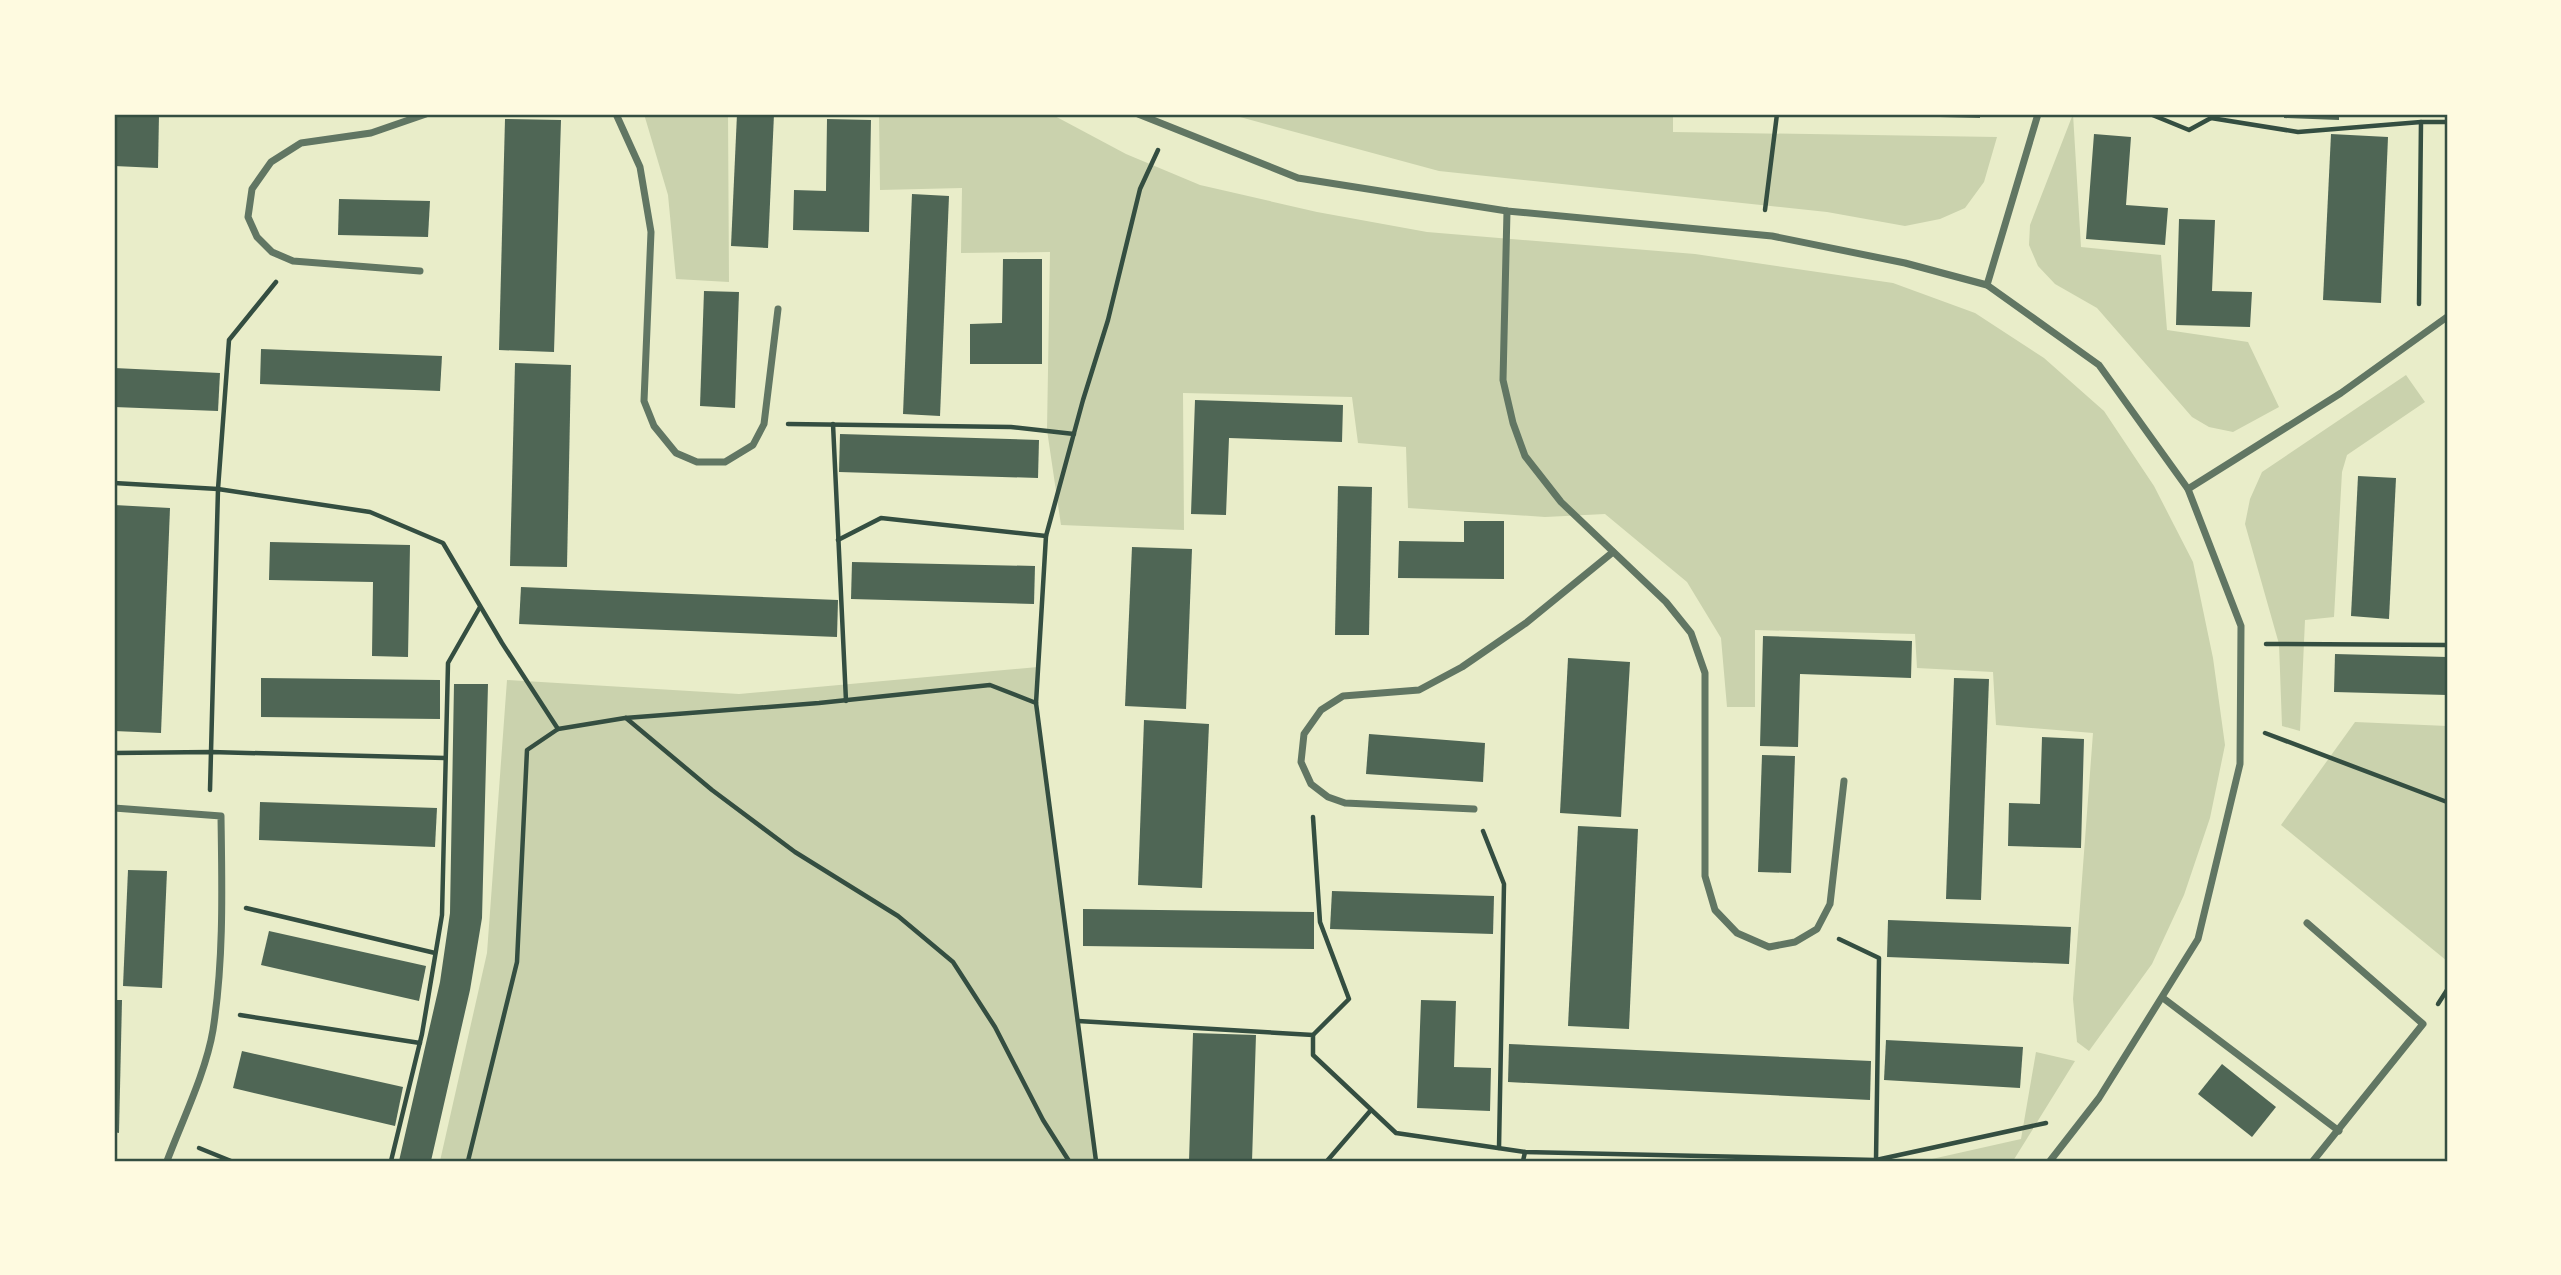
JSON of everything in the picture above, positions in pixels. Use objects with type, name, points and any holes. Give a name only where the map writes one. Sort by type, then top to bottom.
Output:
[{"type":"street","points":[[419,271],[293,261],[272,252],[257,237],[248,217],[252,189],[271,162],[301,143],[371,132],[426,114]]},
{"type":"street","points":[[617,114],[640,167],[651,232],[644,401],[654,426],[676,453],[698,462],[725,462],[753,445],[764,424],[778,309]]},
{"type":"street","points":[[1138,114],[1298,178],[1507,211],[1762,235],[1905,263],[1987,285],[2099,365],[2188,489],[2241,626],[2240,764],[2198,939],[2088,1114],[2050,1161]]},
{"type":"street","points":[[1987,285],[2038,114]]},
{"type":"street","points":[[1507,211],[1503,380],[1513,423],[1525,456],[1560,502],[1666,602],[1691,633],[1705,673],[1705,876],[1716,910],[1737,933],[1769,947],[1795,942],[1816,929],[1830,904],[1844,780]]},
{"type":"street","points":[[2188,489],[2341,393],[2447,317]]},
{"type":"street","points":[[1474,809],[1346,803],[1328,797],[1311,784],[1301,762],[1304,734],[1321,710],[1343,696],[1419,690],[1462,667],[1526,623],[1612,552]]},
{"type":"street","points":[[114,808],[221,816],[222,933],[213,1032],[196,1087],[167,1161]]},
{"type":"street","points":[[2306,922],[2423,1024],[2313,1161]]},
{"type":"street","points":[[2163,998],[2339,1131]]},
{"type":"path","points":[[1762,235],[1777,114]]},
{"type":"path","points":[[2150,114],[2189,130],[2211,116],[2298,132],[2447,122],[2445,114]]},
{"type":"path","points":[[2418,336],[2421,122]]},
{"type":"path","points":[[1096,1161],[1036,703],[1046,536],[1108,320],[1140,189],[1169,126]]},
{"type":"path","points":[[209,815],[218,489],[229,340],[293,261]]},
{"type":"path","points":[[764,424],[1011,428],[1074,433]]},
{"type":"path","points":[[833,424],[846,701]]},
{"type":"path","points":[[114,483],[218,489],[370,512],[443,542],[480,607],[558,729]]},
{"type":"path","points":[[838,540],[881,518],[1046,536]]},
{"type":"path","points":[[391,1161],[420,1043],[442,915],[448,663],[480,607]]},
{"type":"path","points":[[2240,644],[2447,645]]},
{"type":"path","points":[[468,1161],[517,962],[527,750],[558,729],[625,718],[846,701],[990,685],[1036,703]]},
{"type":"path","points":[[625,718],[712,790],[795,852],[898,916],[953,962],[995,1027],[1043,1120],[1069,1161]]},
{"type":"path","points":[[2241,724],[2447,802]]},
{"type":"path","points":[[114,753],[211,752],[445,758]]},
{"type":"path","points":[[1311,784],[1320,922],[1349,999],[1313,1035],[1313,1055],[1396,1133],[1525,1152],[1877,1160],[2088,1114]]},
{"type":"path","points":[[1474,809],[1504,884],[1499,1148]]},
{"type":"path","points":[[222,902],[436,953]]},
{"type":"path","points":[[1816,929],[1879,958],[1877,1160]]},
{"type":"path","points":[[215,1011],[420,1043]]},
{"type":"path","points":[[1078,1021],[1313,1035]]},
{"type":"path","points":[[1327,1161],[1371,1110]]},
{"type":"path","points":[[176,1139],[231,1161]]},
{"type":"path","points":[[1523,1161],[1525,1152]]},
{"type":"path","points":[[1662,1155],[1662,1161]]},
{"type":"green space","points":[[644,114],[728,114],[729,282],[676,279],[668,195]]},
{"type":"green space","points":[[879,114],[1051,114],[1126,154],[1200,185],[1317,212],[1427,232],[1695,254],[1893,283],[1975,313],[2044,358],[2104,411],[2154,486],[2193,562],[2213,658],[2225,745],[2210,818],[2184,895],[2152,964],[2089,1051],[2077,1042],[2073,999],[2093,733],[1996,725],[1993,672],[1917,668],[1915,634],[1755,630],[1755,707],[1727,707],[1721,638],[1687,582],[1605,514],[1545,517],[1408,508],[1406,447],[1358,443],[1352,397],[1183,393],[1184,530],[1061,525],[1047,430],[1050,252],[961,253],[962,188],[880,190]]},
{"type":"green space","points":[[1229,114],[1673,114],[1673,132],[1997,137],[1984,182],[1965,208],[1940,219],[1905,226],[1827,212],[1439,171]]},
{"type":"green space","points":[[2073,114],[2081,247],[2161,255],[2167,330],[2248,342],[2279,407],[2233,432],[2209,427],[2192,417],[2097,308],[2055,284],[2038,266],[2029,245],[2030,225]]},
{"type":"green space","points":[[2406,375],[2425,402],[2347,455],[2342,472],[2334,617],[2305,620],[2300,731],[2282,726],[2279,644],[2245,524],[2250,499],[2262,472]]},
{"type":"green space","points":[[1038,667],[1036,703],[1096,1161],[440,1161],[487,953],[507,680],[739,694]]},
{"type":"green space","points":[[2355,722],[2447,726],[2447,961],[2281,825]]},
{"type":"green space","points":[[2036,1052],[2075,1061],[2013,1161],[1923,1161],[2021,1139]]},
{"type":"building","points":[[114,114],[159,114],[158,168],[114,166]]},
{"type":"building","points":[[737,114],[774,114],[768,248],[731,246]]},
{"type":"building","points":[[1980,114],[1980,118],[1900,116]]},
{"type":"building","points":[[2284,114],[2339,114],[2339,120],[2284,118]]},
{"type":"building","points":[[505,119],[561,120],[554,352],[499,350]]},
{"type":"building","points":[[827,119],[871,120],[869,232],[793,230],[794,190],[826,191]]},
{"type":"building","points":[[2094,134],[2131,137],[2126,205],[2168,208],[2165,245],[2086,239]]},
{"type":"building","points":[[2331,134],[2388,137],[2381,303],[2323,300]]},
{"type":"building","points":[[912,194],[949,196],[940,416],[903,414]]},
{"type":"building","points":[[339,199],[430,201],[428,237],[338,235]]},
{"type":"building","points":[[2179,219],[2215,220],[2212,291],[2252,292],[2250,327],[2176,325]]},
{"type":"building","points":[[1003,259],[1042,259],[1042,364],[970,364],[970,324],[1002,323]]},
{"type":"building","points":[[704,291],[739,292],[735,408],[700,406]]},
{"type":"building","points":[[261,349],[442,356],[440,391],[260,384]]},
{"type":"building","points":[[515,363],[571,365],[567,567],[510,566]]},
{"type":"building","points":[[114,368],[220,373],[218,411],[114,407]]},
{"type":"building","points":[[1195,400],[1343,405],[1342,442],[1229,438],[1226,515],[1191,514]]},
{"type":"building","points":[[840,434],[1039,440],[1038,478],[839,472]]},
{"type":"building","points":[[2358,476],[2396,478],[2389,619],[2351,616]]},
{"type":"building","points":[[1338,486],[1372,487],[1369,635],[1335,635]]},
{"type":"building","points":[[114,505],[170,508],[161,733],[114,731]]},
{"type":"building","points":[[1464,521],[1504,521],[1504,579],[1398,578],[1399,541],[1464,542]]},
{"type":"building","points":[[270,542],[410,545],[408,657],[372,656],[373,582],[269,580]]},
{"type":"building","points":[[1132,547],[1192,549],[1186,709],[1125,706]]},
{"type":"building","points":[[852,562],[1035,566],[1034,604],[851,599]]},
{"type":"building","points":[[521,587],[838,600],[837,637],[519,624]]},
{"type":"building","points":[[1763,636],[1912,641],[1911,678],[1800,674],[1798,747],[1760,746]]},
{"type":"building","points":[[2335,654],[2447,657],[2447,695],[2334,692]]},
{"type":"building","points":[[1568,658],[1630,662],[1621,817],[1560,813]]},
{"type":"building","points":[[261,678],[440,680],[440,719],[261,717]]},
{"type":"building","points":[[1954,678],[1989,679],[1981,900],[1946,899]]},
{"type":"building","points":[[454,684],[488,684],[482,918],[470,990],[431,1161],[399,1161],[440,982],[450,913]]},
{"type":"building","points":[[1144,720],[1209,724],[1202,888],[1138,885]]},
{"type":"building","points":[[1369,734],[1485,743],[1483,782],[1366,774]]},
{"type":"building","points":[[2042,737],[2084,739],[2081,848],[2008,846],[2009,803],[2040,804]]},
{"type":"building","points":[[1762,755],[1795,756],[1791,873],[1758,872]]},
{"type":"building","points":[[260,802],[437,808],[435,847],[259,840]]},
{"type":"building","points":[[1578,826],[1638,829],[1629,1029],[1568,1026]]},
{"type":"building","points":[[128,870],[167,871],[162,988],[123,986]]},
{"type":"building","points":[[1332,891],[1494,896],[1493,934],[1330,929]]},
{"type":"building","points":[[1083,909],[1314,912],[1314,949],[1083,946]]},
{"type":"building","points":[[1888,920],[2071,927],[2069,964],[1887,957]]},
{"type":"building","points":[[269,931],[426,966],[419,1001],[261,965]]},
{"type":"building","points":[[114,1000],[122,1000],[119,1133],[114,1132]]},
{"type":"building","points":[[1421,1000],[1456,1001],[1454,1067],[1491,1068],[1490,1111],[1417,1108]]},
{"type":"building","points":[[1193,1033],[1256,1035],[1252,1161],[1189,1161]]},
{"type":"building","points":[[1886,1040],[2023,1047],[2020,1088],[1884,1080]]},
{"type":"building","points":[[1509,1044],[1871,1061],[1870,1100],[1508,1082]]},
{"type":"building","points":[[242,1051],[403,1087],[395,1126],[233,1088]]},
{"type":"building","points":[[2222,1064],[2276,1107],[2252,1137],[2198,1094]]}]
